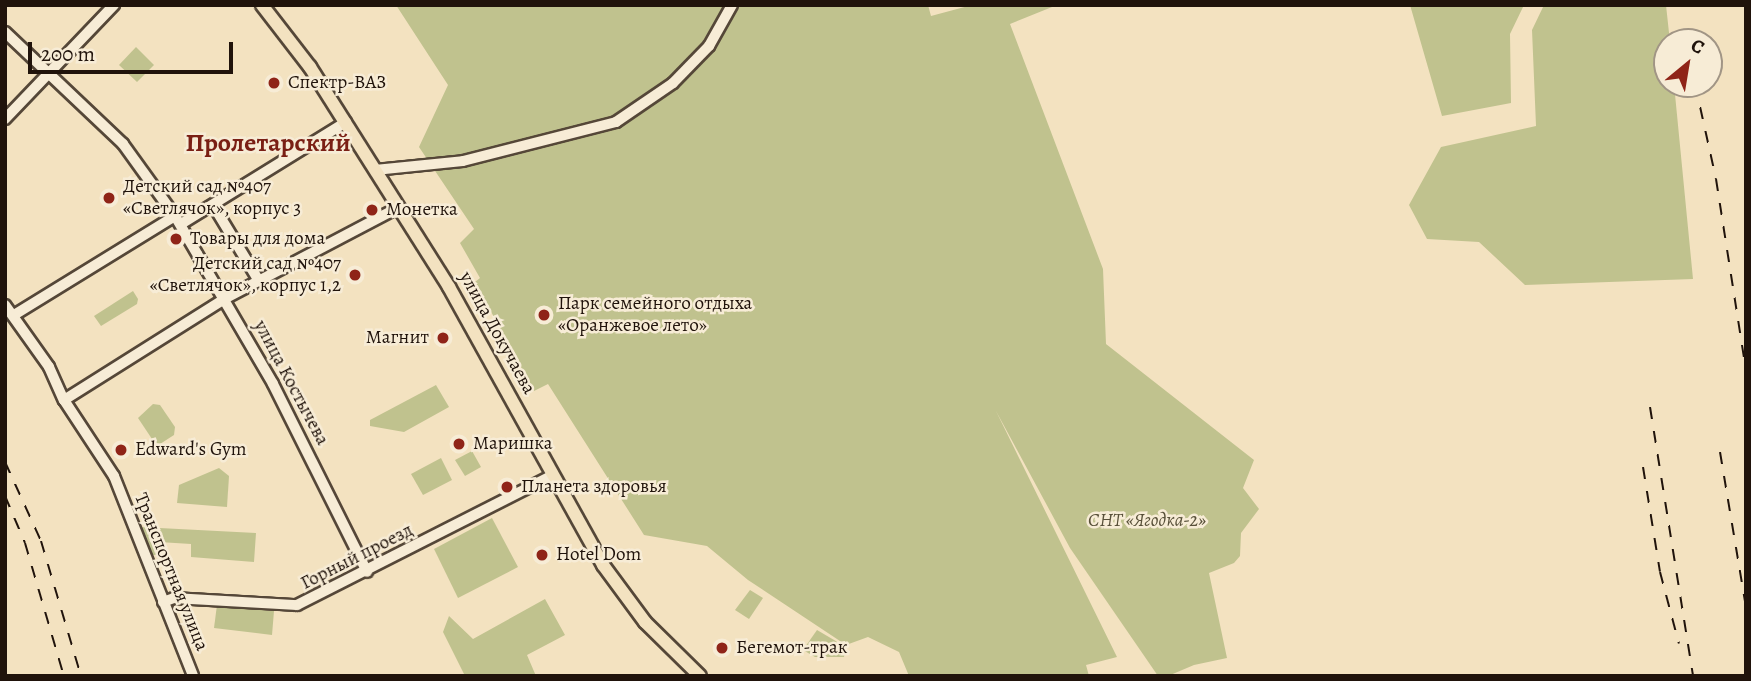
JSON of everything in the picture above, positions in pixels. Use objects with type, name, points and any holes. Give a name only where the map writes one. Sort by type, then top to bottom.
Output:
[{"type":"main road","name":"улица Докучаева","points":[[262,5],[298,50],[346,122],[469,321],[551,476],[603,565],[645,622],[700,676]]},
{"type":"street","points":[[5,119],[114,5]]},
{"type":"street","points":[[375,170],[463,161],[616,122],[673,83],[709,46],[732,5]]},
{"type":"street","name":"улица Костычева","points":[[5,32],[123,144],[178,220],[226,298],[273,384],[367,572]]},
{"type":"street","points":[[14,315],[178,220],[213,205],[346,122]]},
{"type":"street","points":[[213,205],[259,281]]},
{"type":"street","points":[[64,400],[226,298],[400,208]]},
{"type":"street","name":"Транспортная улица","points":[[5,304],[49,368],[64,400],[114,476],[193,676]]},
{"type":"street","name":"Горный проезд","points":[[163,602],[174,598],[297,606],[551,476]]},
{"type":"green space","name":"СНТ «Ягодка-2»","points":[[396,5],[928,5],[931,16],[972,5],[1057,5],[1010,24],[1103,269],[1106,344],[1254,460],[1243,488],[1259,509],[1241,533],[1240,556],[1234,563],[1209,573],[1227,658],[1194,665],[1168,676],[1158,676],[1070,548],[996,411],[1117,657],[1086,665],[1089,676],[909,676],[899,652],[868,637],[846,645],[748,580],[707,546],[644,535],[548,384],[534,391],[475,282],[480,278],[460,243],[474,229],[419,147],[448,85]]},
{"type":"green space","points":[[1410,5],[1524,5],[1510,34],[1511,103],[1442,116]]},
{"type":"green space","points":[[1544,5],[1666,5],[1668,28],[1653,28],[1653,98],[1675,98],[1693,279],[1525,285],[1479,242],[1427,239],[1409,205],[1441,147],[1536,126],[1532,30]]},
{"type":"green space","points":[[136,47],[154,65],[137,82],[119,65]]},
{"type":"green space","points":[[133,291],[138,299],[137,304],[101,326],[94,316]]},
{"type":"green space","points":[[436,385],[449,407],[404,432],[370,426],[370,420]]},
{"type":"green space","points":[[153,404],[160,405],[175,427],[174,435],[160,444],[154,442],[138,418]]},
{"type":"green space","points":[[472,451],[481,467],[465,476],[455,460]]},
{"type":"green space","points":[[441,458],[452,480],[423,495],[411,474]]},
{"type":"green space","points":[[219,468],[229,476],[227,507],[177,503],[179,485]]},
{"type":"green space","points":[[492,518],[518,567],[458,598],[434,549]]},
{"type":"green space","points":[[140,527],[256,533],[254,562],[191,557],[191,544],[159,542],[158,555],[152,555]]},
{"type":"green space","points":[[750,590],[763,598],[749,619],[735,610]]},
{"type":"green space","points":[[545,599],[565,635],[527,655],[536,676],[465,676],[443,632],[449,616],[473,639]]},
{"type":"green space","points":[[217,605],[274,611],[272,635],[214,628]]},
{"type":"green space","points":[[817,630],[846,647],[844,657],[815,657],[803,650]]},
{"type":"railway","points":[[1698,98],[1716,179],[1746,371]]},
{"type":"railway","points":[[1650,407],[1693,676]]},
{"type":"railway","points":[[1720,452],[1746,607]]},
{"type":"railway","points":[[5,462],[41,541],[81,676]]},
{"type":"railway","points":[[1643,467],[1660,572],[1679,644]]},
{"type":"railway","points":[[5,496],[25,543],[64,676]]},
{"type":"place","name":"Спектр-ВАЗ","points":[[274,83]]},
{"type":"place","name":"Детский сад №407 «Светлячок», корпус 3","points":[[109,198]]},
{"type":"place","name":"Монетка","points":[[372,210]]},
{"type":"place","name":"Товары для дома","points":[[176,239]]},
{"type":"place","name":"Детский сад №407 «Светлячок», корпус 1,2","points":[[355,275]]},
{"type":"place","name":"Парк семейного отдыха «Оранжевое лето»","points":[[544,315]]},
{"type":"place","name":"Магнит","points":[[443,338]]},
{"type":"place","name":"Маришка","points":[[459,444]]},
{"type":"place","name":"Edward's Gym","points":[[121,450]]},
{"type":"place","name":"Планета здоровья","points":[[507,487]]},
{"type":"place","name":"Hotel Dom","points":[[542,555]]},
{"type":"place","name":"Бегемот-трак","points":[[722,648]]},
{"type":"district","name":"Пролетарский","points":[[268,143]]}]
